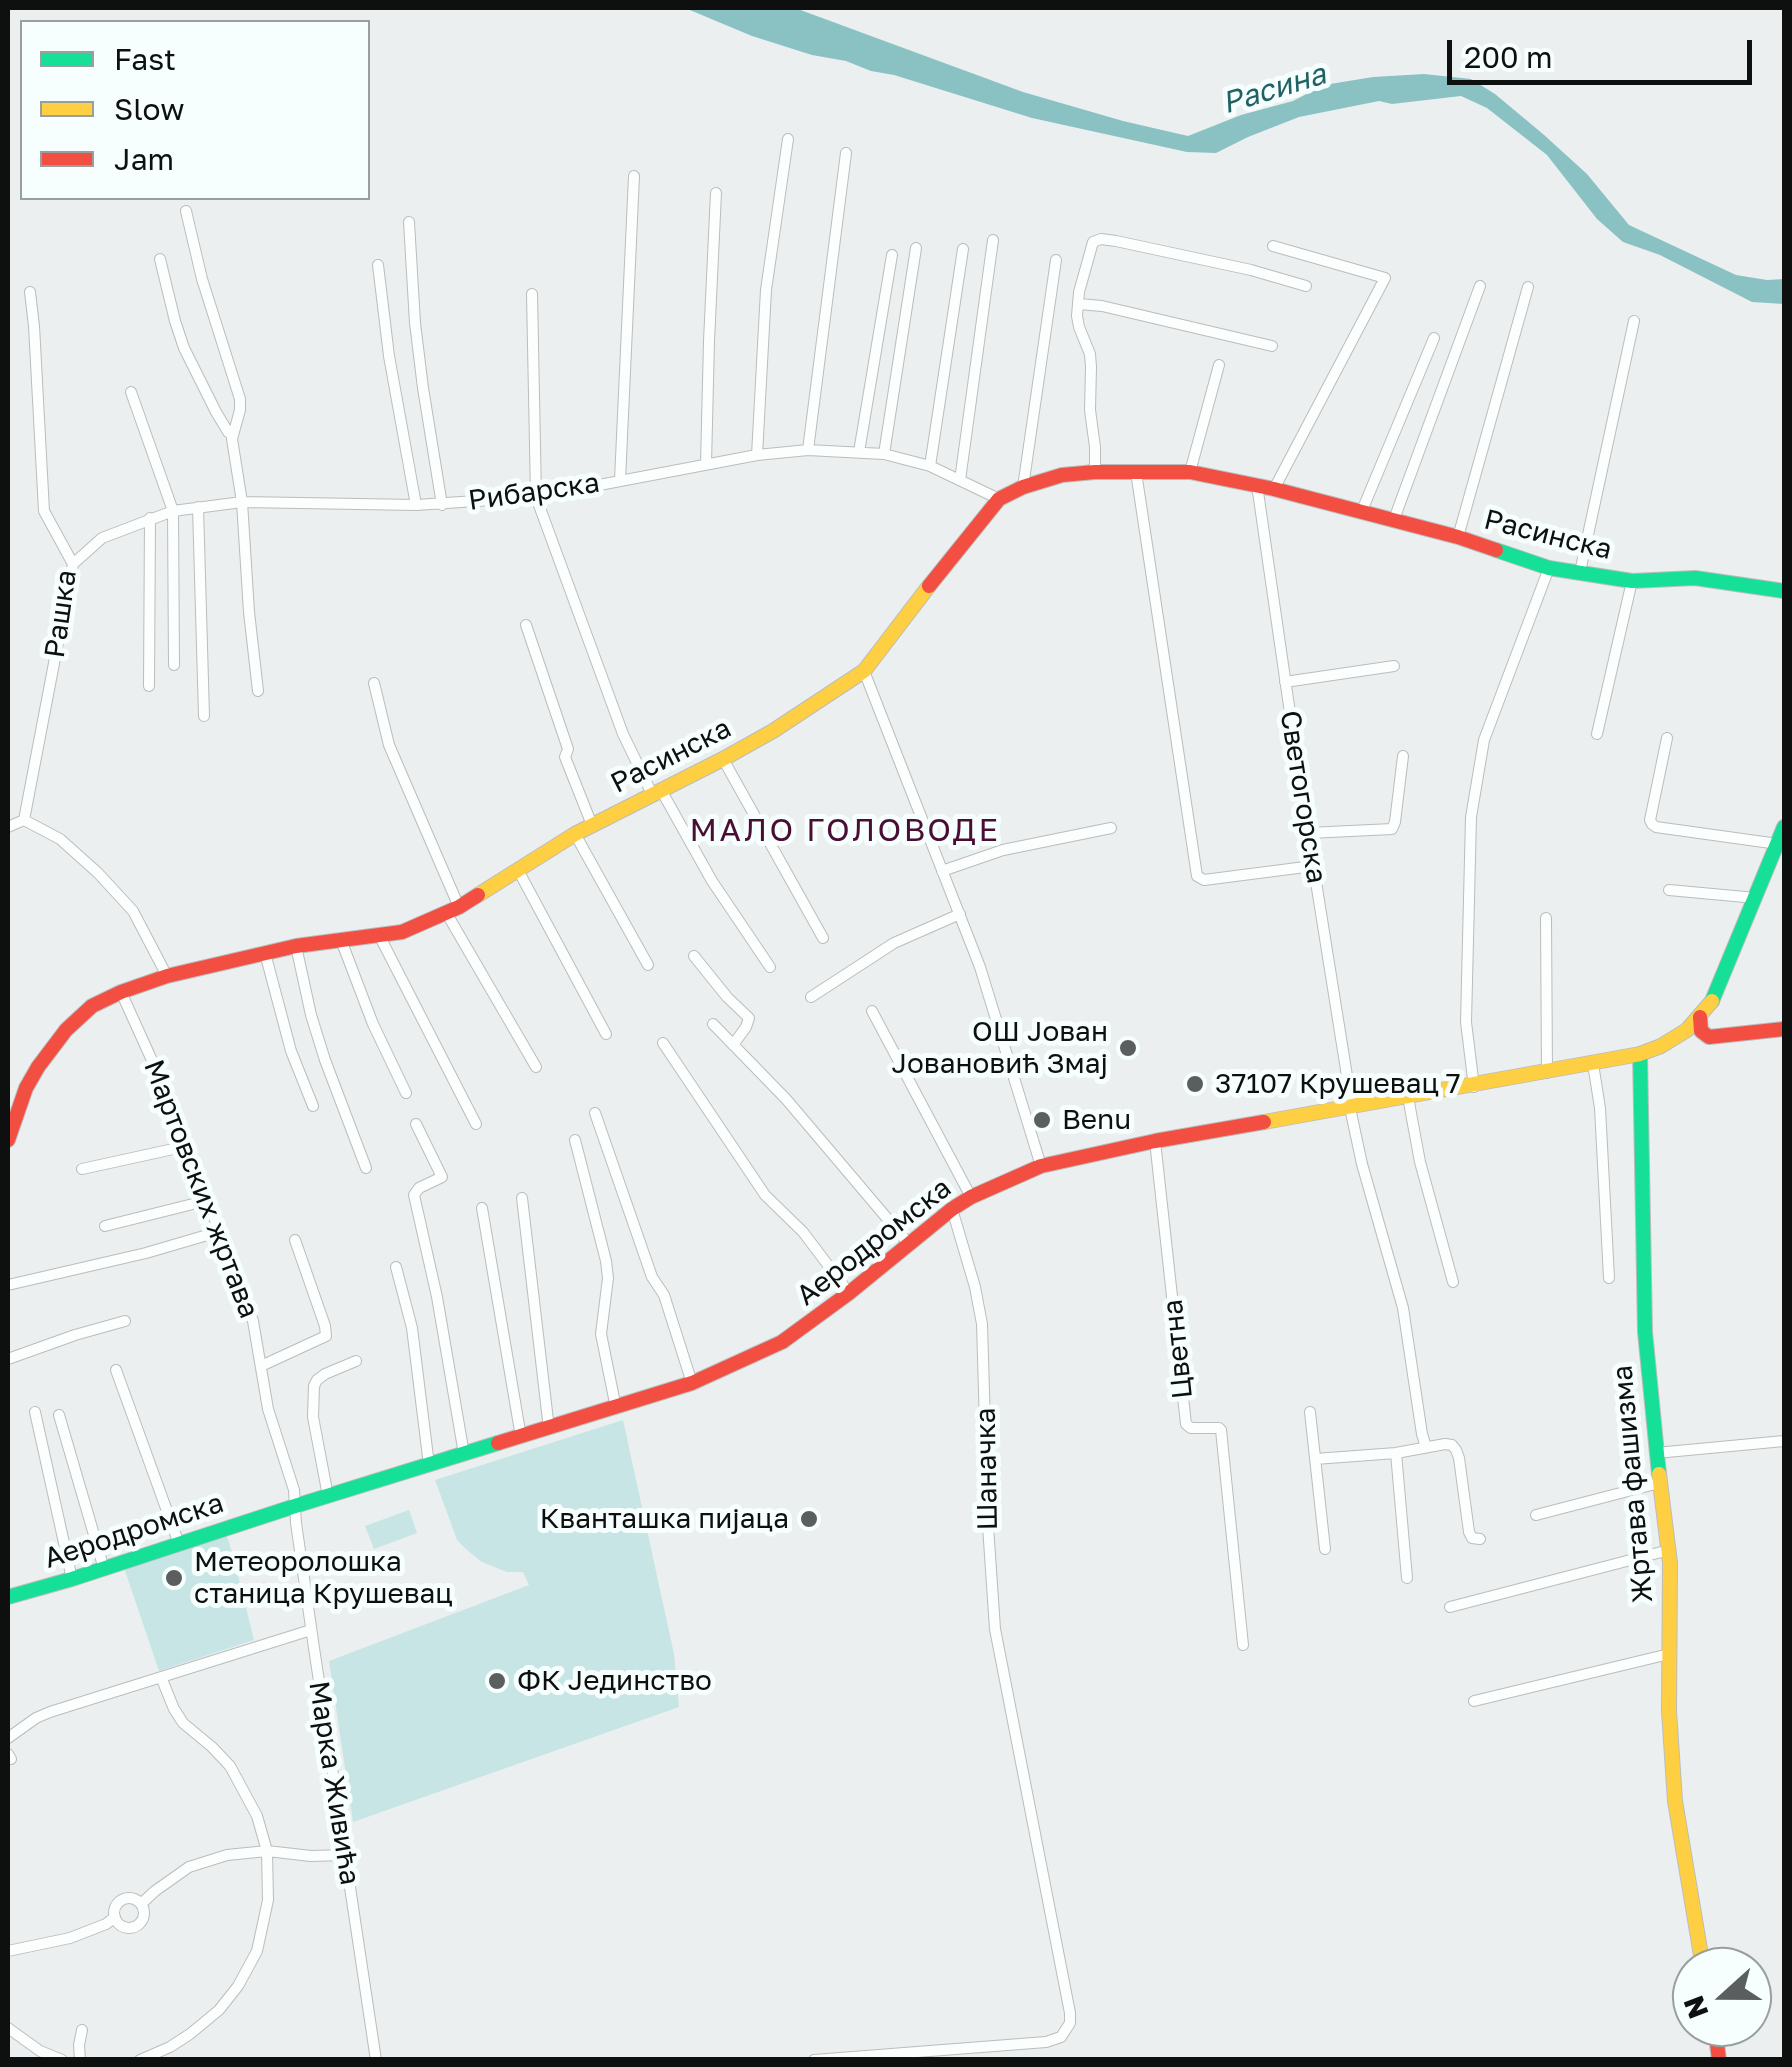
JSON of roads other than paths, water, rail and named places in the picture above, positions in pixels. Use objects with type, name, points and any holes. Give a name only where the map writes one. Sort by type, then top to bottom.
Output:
[{"type":"street","points":[[757,455],[766,290],[788,139]]},
{"type":"street","points":[[808,450],[846,153]]},
{"type":"street","points":[[620,480],[634,176]]},
{"type":"street","points":[[706,464],[716,193]]},
{"type":"street","points":[[186,211],[202,279],[240,399],[232,434],[242,502],[248,612],[258,691]]},
{"type":"street","points":[[408,222],[415,323],[442,504]]},
{"type":"street","points":[[1095,472],[1090,354],[1078,321],[1079,292],[1090,246],[1098,239],[1116,241],[1306,286]]},
{"type":"street","points":[[960,480],[993,240]]},
{"type":"street","points":[[1273,246],[1385,278],[1274,489]]},
{"type":"street","points":[[884,454],[916,248]]},
{"type":"street","points":[[930,466],[963,249]]},
{"type":"street","points":[[859,452],[892,255]]},
{"type":"street","points":[[160,259],[184,348],[216,412],[232,434]]},
{"type":"street","points":[[1023,488],[1056,260]]},
{"type":"street","points":[[378,265],[389,356],[416,506]]},
{"type":"street","points":[[1393,522],[1480,286]]},
{"type":"street","points":[[1458,538],[1528,287]]},
{"type":"street","name":"Рашка","points":[[24,820],[73,564],[44,512],[30,292]]},
{"type":"street","points":[[532,294],[536,497],[622,734],[770,967]]},
{"type":"street","points":[[1079,304],[1272,346]]},
{"type":"street","points":[[1580,572],[1634,321]]},
{"type":"street","points":[[1361,513],[1434,338]]},
{"type":"street","points":[[1190,472],[1219,366]]},
{"type":"street","points":[[132,392],[173,511],[174,665]]},
{"type":"street","name":"Рибарска","points":[[73,564],[102,538],[150,518],[198,507],[242,502],[416,506],[536,497],[757,455],[808,450],[884,454],[930,466],[999,500]]},
{"type":"street","points":[[1136,472],[1197,876],[1204,880],[1314,866]]},
{"type":"street","name":"Расинска","points":[[8,1140],[26,1088],[50,1049],[92,1006],[167,976],[296,946],[402,932],[453,910],[575,834],[774,730],[864,671],[954,552],[999,500],[1062,475],[1190,472],[1274,489],[1458,538],[1550,568],[1632,581],[1695,578],[1784,591]]},
{"type":"street","name":"Светогорска","points":[[1256,485],[1351,1110],[1362,1164],[1403,1308],[1426,1447]]},
{"type":"street","points":[[198,507],[204,716]]},
{"type":"street","points":[[149,686],[150,518]]},
{"type":"street","points":[[1474,1087],[1466,1022],[1471,817],[1484,740],[1550,568]]},
{"type":"street","points":[[1597,734],[1632,581]]},
{"type":"street","points":[[526,624],[568,749],[565,757],[592,825]]},
{"type":"street","points":[[1285,682],[1394,666]]},
{"type":"street","points":[[864,671],[986,985],[1042,1166]]},
{"type":"street","points":[[374,682],[389,745],[453,910],[536,1067]]},
{"type":"street","points":[[1667,738],[1652,824],[1778,844]]},
{"type":"street","points":[[1308,833],[1392,829],[1403,756]]},
{"type":"street","points":[[723,759],[823,938]]},
{"type":"street","points":[[8,828],[24,820],[60,839],[98,873],[133,912],[167,976]]},
{"type":"street","points":[[942,870],[1003,850],[1110,828]]},
{"type":"street","points":[[1665,1043],[1713,1024],[1710,1004],[1784,828]]},
{"type":"street","points":[[575,834],[648,965]]},
{"type":"street","points":[[518,870],[606,1034]]},
{"type":"street","points":[[1669,890],[1756,898]]},
{"type":"street","points":[[811,997],[894,943],[960,914]]},
{"type":"street","points":[[1546,918],[1547,1073]]},
{"type":"street","points":[[379,935],[476,1124]]},
{"type":"street","points":[[341,940],[372,1024],[406,1093]]},
{"type":"street","points":[[296,946],[325,1060],[366,1168]]},
{"type":"street","points":[[265,953],[291,1050],[313,1106]]},
{"type":"street","points":[[694,956],[748,1018],[733,1045]]},
{"type":"street","name":"Мартовских жртава","points":[[121,992],[169,1098],[253,1321],[268,1409],[294,1490],[294,1506]]},
{"type":"street","points":[[872,1011],[971,1198]]},
{"type":"street","points":[[713,1024],[786,1099],[908,1243]]},
{"type":"street","points":[[1706,1029],[1784,1029]]},
{"type":"street","name":"Аеродромска","points":[[8,1596],[692,1383],[782,1342],[952,1209],[1042,1166],[1155,1141],[1351,1110],[1593,1064],[1640,1054],[1706,1029]]},
{"type":"street","points":[[663,1043],[765,1195],[802,1232],[849,1293]]},
{"type":"street","name":"Жртава фашизма","points":[[1640,1054],[1644,1332],[1669,1550],[1669,1711],[1675,1800],[1700,1947]]},
{"type":"street","points":[[1593,1064],[1601,1124],[1609,1278]]},
{"type":"street","points":[[1408,1098],[1420,1162],[1453,1282]]},
{"type":"street","points":[[596,1113],[652,1277],[664,1295],[692,1383]]},
{"type":"street","points":[[416,1124],[442,1178],[419,1188],[414,1195],[437,1297],[464,1454]]},
{"type":"street","points":[[575,1140],[606,1261],[608,1278],[601,1334],[616,1408]]},
{"type":"street","name":"Цветна","points":[[1155,1141],[1186,1424],[1190,1428],[1221,1430],[1243,1645]]},
{"type":"street","points":[[82,1169],[187,1146]]},
{"type":"street","points":[[522,1198],[549,1429]]},
{"type":"street","points":[[104,1226],[209,1200]]},
{"type":"street","points":[[482,1208],[520,1437]]},
{"type":"street","name":"Шаначка","points":[[814,2060],[1046,2042],[1061,2037],[1070,2023],[1002,1673],[991,1591],[982,1324],[952,1209]]},
{"type":"street","points":[[8,1285],[221,1231]]},
{"type":"street","points":[[261,1366],[326,1336],[295,1240]]},
{"type":"street","points":[[396,1266],[412,1328],[429,1465]]},
{"type":"street","points":[[8,1359],[125,1321]]},
{"type":"street","points":[[328,1496],[313,1417],[314,1386],[325,1374],[356,1362]]},
{"type":"street","points":[[116,1370],[179,1544]]},
{"type":"street","points":[[35,1412],[72,1579]]},
{"type":"street","points":[[1310,1412],[1325,1549]]},
{"type":"street","points":[[59,1415],[104,1569]]},
{"type":"street","points":[[1656,1453],[1784,1440]]},
{"type":"street","points":[[1315,1459],[1396,1454],[1452,1445],[1469,1532],[1472,1538],[1480,1538]]},
{"type":"street","points":[[1396,1454],[1407,1578]]},
{"type":"street","points":[[1536,1515],[1660,1483]]},
{"type":"street","name":"Марка Живића","points":[[294,1506],[376,2060]]},
{"type":"street","points":[[1450,1607],[1669,1550]]},
{"type":"street","points":[[8,1738],[36,1718],[311,1630]]},
{"type":"street","points":[[1474,1700],[1669,1654]]},
{"type":"street","points":[[140,2060],[170,2047],[219,2010],[238,1986],[257,1950],[268,1900],[267,1850],[257,1816],[230,1766],[174,1710],[161,1677]]},
{"type":"street","points":[[141,1904],[190,1868],[226,1855],[267,1850],[330,1858],[345,1855]]},
{"type":"street","points":[[115,1918],[120,1901],[134,1899],[141,1904]]},
{"type":"street","points":[[115,1918],[126,1927],[136,1926],[142,1918],[141,1904]]},
{"type":"street","points":[[8,1950],[70,1938],[115,1918]]},
{"type":"street","points":[[8,2028],[62,2060]]},
{"type":"street","points":[[80,2060],[82,2030]]},
{"type":"water","points":[[685,8],[795,8],[1023,92],[1188,136],[1241,115],[1293,101],[1324,85],[1424,74],[1471,79],[1495,94],[1587,174],[1629,225],[1736,275],[1784,279],[1784,304],[1752,302],[1660,255],[1623,242],[1597,219],[1547,155],[1487,108],[1461,96],[1392,104],[1379,101],[1299,117],[1216,153],[1187,152],[1032,118],[846,61],[812,55],[752,36]]},
{"type":"place","name":"ОШ Јован Јовановић Змај","points":[[1128,1048]]},
{"type":"place","name":"37107 Крушевац 7","points":[[1195,1084]]},
{"type":"place","name":"Benu","points":[[1042,1120]]},
{"type":"place","name":"Кванташка пијаца","points":[[809,1519]]},
{"type":"place","name":"Метеоролошка станица Крушевац","points":[[174,1578]]},
{"type":"place","name":"ФК Јединство","points":[[497,1681]]},
{"type":"district","name":"МАЛО ГОЛОВОДЕ","points":[[845,831]]},
{"type":"water label","name":"Расина","points":[[1274,89]]}]
